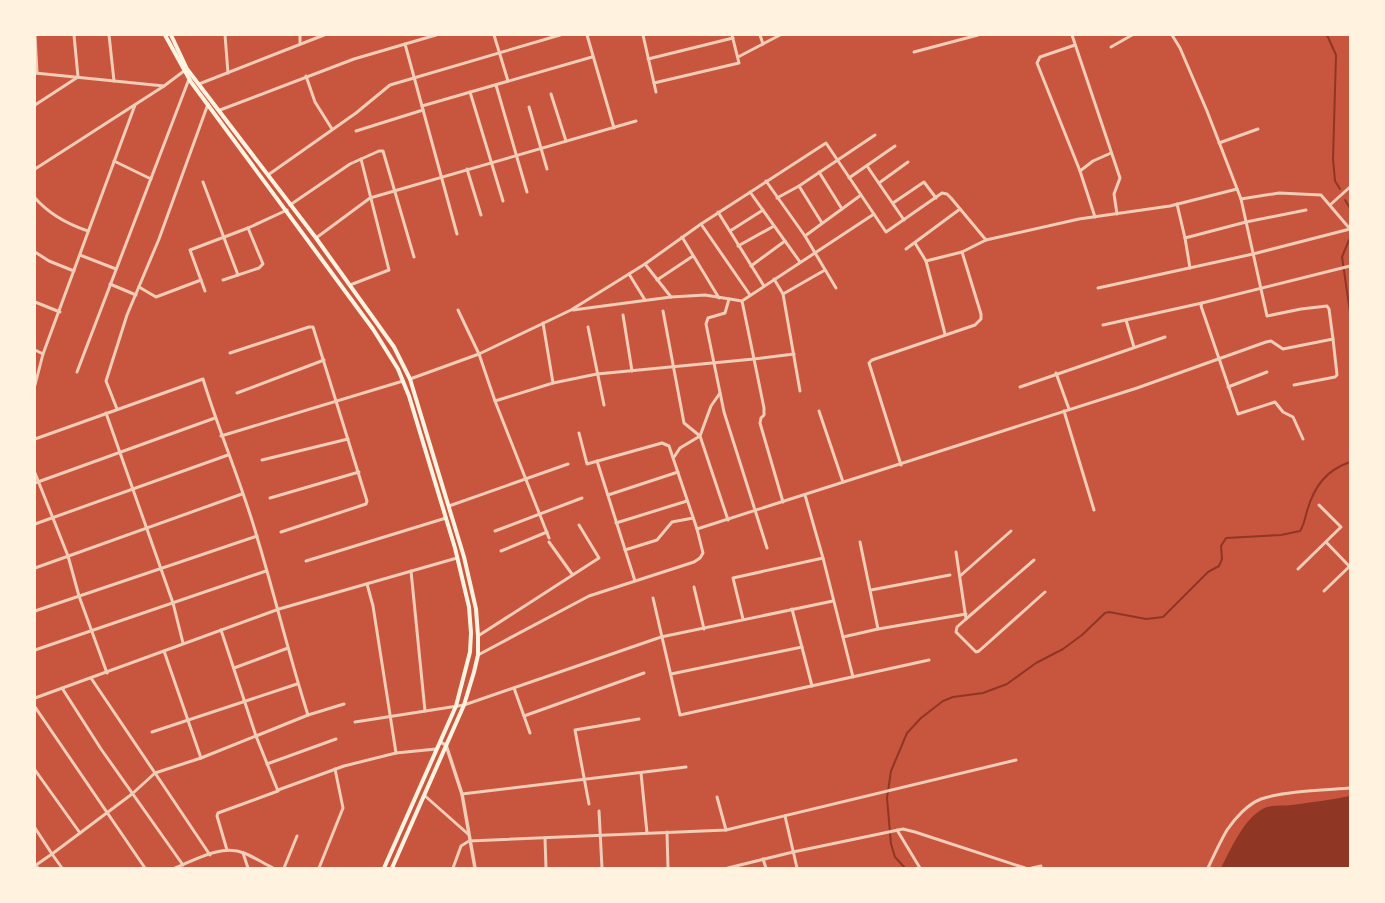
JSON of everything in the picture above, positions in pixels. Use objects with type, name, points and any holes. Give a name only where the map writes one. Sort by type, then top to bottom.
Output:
[{"type":"main road","points":[[165,35],[189,79],[287,210],[373,329],[398,369],[446,518],[457,558],[468,607],[471,633],[469,660],[456,706],[384,868]]},
{"type":"main road","points":[[171,35],[187,68],[316,238],[394,347],[410,379],[464,557],[476,609],[478,655],[464,705],[392,868]]},
{"type":"street","points":[[35,35],[36,73],[164,86]]},
{"type":"street","points":[[74,35],[78,77]]},
{"type":"street","points":[[109,35],[114,81]]},
{"type":"street","points":[[225,35],[228,73]]},
{"type":"street","points":[[300,35],[300,44]]},
{"type":"street","points":[[199,84],[324,35]]},
{"type":"street","points":[[220,110],[354,59],[436,35]]},
{"type":"street","points":[[494,35],[508,81]]},
{"type":"street","points":[[268,175],[356,113],[390,85],[500,54],[560,35]]},
{"type":"street","points":[[587,35],[592,57],[614,128]]},
{"type":"street","points":[[643,35],[656,92]]},
{"type":"street","points":[[760,35],[762,44]]},
{"type":"street","points":[[738,57],[780,35]]},
{"type":"street","points":[[914,52],[978,35]]},
{"type":"street","points":[[1072,35],[1120,178],[1114,194],[1117,214]]},
{"type":"street","points":[[1111,47],[1132,35]]},
{"type":"street","points":[[1172,35],[1180,48],[1207,111],[1241,199],[1267,316],[1301,309],[1327,306],[1329,309],[1337,375],[1335,377],[1294,385]]},
{"type":"street","points":[[648,59],[732,37],[738,57],[739,62],[654,83]]},
{"type":"street","points":[[405,44],[457,234]]},
{"type":"street","points":[[1075,45],[1040,57],[1037,63],[1080,170],[1095,216]]},
{"type":"street","points":[[422,106],[592,57]]},
{"type":"street","points":[[35,169],[164,86],[184,71]]},
{"type":"street","points":[[306,76],[315,102],[332,129]]},
{"type":"street","points":[[35,105],[78,77]]},
{"type":"street","points":[[77,372],[189,79]]},
{"type":"street","points":[[496,85],[527,192]]},
{"type":"street","points":[[470,92],[503,201]]},
{"type":"street","points":[[551,94],[566,141]]},
{"type":"street","points":[[35,385],[43,354],[60,312],[135,104]]},
{"type":"street","points":[[116,409],[106,381],[127,315],[159,239],[208,104]]},
{"type":"street","points":[[529,107],[547,168]]},
{"type":"street","points":[[356,131],[423,110]]},
{"type":"street","points":[[316,238],[370,198],[441,176],[636,121]]},
{"type":"street","points":[[1219,143],[1258,128]]},
{"type":"street","points":[[777,198],[799,186],[875,135]]},
{"type":"street","points":[[410,379],[479,354],[571,310],[645,264],[718,212],[826,143],[836,160],[862,195],[886,232],[942,193],[947,194],[986,240]]},
{"type":"street","points":[[850,178],[895,146]]},
{"type":"street","points":[[290,205],[361,159],[383,151],[414,257]]},
{"type":"street","points":[[1080,170],[1093,161],[1111,153]]},
{"type":"street","points":[[350,285],[389,270],[361,159]]},
{"type":"street","points":[[114,161],[151,179]]},
{"type":"street","points":[[879,183],[908,162]]},
{"type":"street","points":[[867,166],[904,220]]},
{"type":"street","points":[[467,169],[481,215]]},
{"type":"street","points":[[819,172],[842,209]]},
{"type":"street","points":[[766,181],[805,236],[836,288]]},
{"type":"street","points":[[203,182],[238,275]]},
{"type":"street","points":[[893,203],[924,182],[936,198]]},
{"type":"street","points":[[799,186],[822,223]]},
{"type":"street","points":[[1330,205],[1350,187]]},
{"type":"street","points":[[926,261],[962,252],[986,240],[1095,216],[1117,214],[1177,204],[1237,189]]},
{"type":"street","points":[[750,192],[800,262]]},
{"type":"street","points":[[1098,288],[1253,254],[1350,229],[1321,196],[1279,193],[1241,199]]},
{"type":"street","points":[[805,236],[862,195]]},
{"type":"street","points":[[35,198],[50,213],[61,220],[88,231]]},
{"type":"street","points":[[1177,204],[1190,268]]},
{"type":"street","points":[[906,249],[960,209]]},
{"type":"street","points":[[205,291],[190,250],[248,228],[287,210]]},
{"type":"street","points":[[730,232],[762,210]]},
{"type":"street","points":[[1185,238],[1246,222],[1306,210]]},
{"type":"street","points":[[718,212],[764,286]]},
{"type":"street","points":[[571,310],[671,297],[705,295],[742,300],[874,214]]},
{"type":"street","points":[[701,224],[750,295]]},
{"type":"street","points":[[738,246],[774,226]]},
{"type":"street","points":[[223,280],[259,268],[263,264],[248,228]]},
{"type":"street","points":[[682,238],[720,298]]},
{"type":"street","points":[[751,266],[785,241]]},
{"type":"street","points":[[915,243],[926,261],[945,334]]},
{"type":"street","points":[[35,252],[74,271]]},
{"type":"street","points":[[901,464],[869,363],[872,360],[975,325],[981,319],[962,252]]},
{"type":"street","points":[[80,255],[116,269]]},
{"type":"street","points":[[658,280],[693,256]]},
{"type":"street","points":[[645,264],[671,297]]},
{"type":"street","points":[[1103,325],[1202,303],[1348,267]]},
{"type":"street","points":[[783,294],[825,270]]},
{"type":"street","points":[[629,274],[645,300]]},
{"type":"street","points":[[774,279],[783,294],[800,391]]},
{"type":"street","points":[[139,287],[156,297],[201,280]]},
{"type":"street","points":[[110,284],[136,295]]},
{"type":"street","points":[[729,299],[725,313],[708,318],[706,321],[720,393],[767,548]]},
{"type":"street","points":[[742,300],[764,408],[764,415],[761,418],[760,423],[783,502]]},
{"type":"street","points":[[35,302],[60,312]]},
{"type":"street","points":[[1202,303],[1201,306],[1218,359],[1238,414],[1275,402],[1283,412],[1293,418],[1303,439]]},
{"type":"street","points":[[458,310],[479,354],[495,401],[541,514],[549,538]]},
{"type":"street","points":[[663,311],[684,423],[700,436],[728,520]]},
{"type":"street","points":[[623,315],[632,372]]},
{"type":"street","points":[[1126,320],[1134,347]]},
{"type":"street","points":[[543,323],[553,383]]},
{"type":"street","points":[[230,353],[313,327],[359,472],[367,501],[366,504],[281,532]]},
{"type":"street","points":[[588,327],[604,405]]},
{"type":"street","points":[[1020,387],[1056,373],[1165,338]]},
{"type":"street","points":[[697,529],[1069,410],[1266,342],[1271,342],[1283,349],[1333,339]]},
{"type":"street","points":[[35,350],[43,354]]},
{"type":"street","points":[[495,401],[553,383],[597,374],[673,368],[794,354]]},
{"type":"street","points":[[237,393],[324,360]]},
{"type":"street","points":[[1228,387],[1267,372]]},
{"type":"street","points":[[1056,373],[1069,410]]},
{"type":"street","points":[[35,439],[203,379],[221,436],[257,536],[308,715]]},
{"type":"street","points":[[221,436],[403,381]]},
{"type":"street","points":[[674,458],[680,448],[700,436],[711,406],[720,393]]},
{"type":"street","points":[[819,411],[843,482]]},
{"type":"street","points":[[1064,411],[1094,510]]},
{"type":"street","points":[[106,413],[173,603],[183,643]]},
{"type":"street","points":[[37,482],[119,451],[215,418]]},
{"type":"street","points":[[478,655],[589,596],[694,562],[700,558],[703,553],[697,529],[669,446],[662,443],[586,463],[579,433]]},
{"type":"street","points":[[262,460],[348,439]]},
{"type":"street","points":[[35,524],[228,455]]},
{"type":"street","points":[[597,461],[634,581]]},
{"type":"street","points":[[449,506],[568,464]]},
{"type":"street","points":[[270,498],[359,472]]},
{"type":"street","points":[[608,495],[678,472]]},
{"type":"street","points":[[35,473],[37,482],[54,518],[68,556],[79,596],[107,673]]},
{"type":"street","points":[[35,568],[146,527],[242,494]]},
{"type":"street","points":[[805,495],[823,558],[852,677]]},
{"type":"street","points":[[495,530],[582,498]]},
{"type":"street","points":[[616,523],[687,501]]},
{"type":"street","points":[[1298,569],[1341,527],[1319,505]]},
{"type":"street","points":[[306,561],[446,518]]},
{"type":"street","points":[[625,550],[657,540],[672,522],[693,518]]},
{"type":"street","points":[[478,636],[599,558],[579,525]]},
{"type":"street","points":[[960,576],[1011,531]]},
{"type":"street","points":[[501,551],[547,532]]},
{"type":"street","points":[[35,611],[257,536]]},
{"type":"street","points":[[549,542],[572,574]]},
{"type":"street","points":[[860,542],[878,629]]},
{"type":"street","points":[[1324,591],[1350,567],[1326,542]]},
{"type":"street","points":[[956,552],[966,619]]},
{"type":"street","points":[[35,698],[279,609],[457,558]]},
{"type":"street","points":[[743,619],[733,578],[823,558]]},
{"type":"street","points":[[1034,560],[957,626],[956,632],[973,650],[979,651],[1045,592]]},
{"type":"street","points":[[411,570],[425,711]]},
{"type":"street","points":[[35,650],[266,571]]},
{"type":"street","points":[[871,590],[950,575]]},
{"type":"street","points":[[367,584],[373,606],[396,753]]},
{"type":"street","points":[[694,587],[704,629]]},
{"type":"street","points":[[653,598],[680,716],[929,660]]},
{"type":"street","points":[[355,722],[389,715],[464,705],[661,637],[833,601]]},
{"type":"street","points":[[792,609],[812,686]]},
{"type":"street","points":[[843,637],[878,629],[966,614]]},
{"type":"street","points":[[221,630],[256,736],[278,790]]},
{"type":"street","points":[[671,674],[802,647]]},
{"type":"street","points":[[234,668],[288,648]]},
{"type":"street","points":[[164,651],[201,758]]},
{"type":"street","points":[[524,716],[644,673]]},
{"type":"street","points":[[91,678],[210,855]]},
{"type":"street","points":[[152,732],[298,684]]},
{"type":"street","points":[[62,688],[100,749],[183,865]]},
{"type":"street","points":[[514,688],[530,733]]},
{"type":"street","points":[[38,868],[36,865],[132,794],[155,773],[201,758],[308,715],[344,704]]},
{"type":"street","points":[[35,707],[145,868]]},
{"type":"street","points":[[590,804],[575,730],[639,719]]},
{"type":"street","points":[[268,764],[336,739]]},
{"type":"street","points":[[440,742],[446,745],[462,794],[469,841],[475,868]]},
{"type":"street","points":[[227,850],[217,816],[218,813],[267,796],[278,790],[335,769],[396,753],[436,750]]},
{"type":"street","points":[[453,868],[462,846],[464,843],[469,841],[726,830],[1016,760]]},
{"type":"street","points":[[462,794],[585,778],[686,768]]},
{"type":"street","points":[[319,868],[343,808],[335,769]]},
{"type":"street","points":[[35,770],[80,833]]},
{"type":"street","points":[[641,773],[647,833]]},
{"type":"street","points":[[1208,868],[1227,830],[1246,808],[1256,802],[1262,799],[1298,793],[1350,788]]},
{"type":"street","points":[[424,795],[468,834]]},
{"type":"street","points":[[717,796],[726,830]]},
{"type":"street","points":[[599,811],[602,868]]},
{"type":"street","points":[[786,816],[797,868]]},
{"type":"street","points":[[35,828],[62,868]]},
{"type":"street","points":[[897,830],[920,868]]},
{"type":"street","points":[[728,868],[793,852],[897,830],[915,832],[1025,868]]},
{"type":"street","points":[[667,832],[668,868]]},
{"type":"street","points":[[284,868],[297,836]]},
{"type":"street","points":[[546,838],[546,868]]},
{"type":"street","points":[[175,868],[196,858],[227,850],[243,853],[272,868]]},
{"type":"street","points":[[243,853],[248,868]]},
{"type":"street","points":[[763,859],[766,868]]},
{"type":"street","points":[[1032,868],[1041,866]]},
{"type":"shaded area","points":[[1350,796],[1350,868],[1221,868],[1234,842],[1245,825],[1259,811],[1270,806],[1292,805]]},
{"type":"waterway","points":[[1327,35],[1336,55],[1333,159],[1335,181],[1340,189]]},
{"type":"waterway","points":[[1345,200],[1350,208]]},
{"type":"waterway","points":[[1349,240],[1342,257],[1350,312]]},
{"type":"waterway","points":[[905,868],[895,857],[891,844],[887,798],[891,771],[907,733],[921,718],[943,701],[953,697],[983,693],[1007,684],[1036,663],[1063,649],[1082,635],[1105,613],[1109,612],[1146,619],[1163,617],[1208,572],[1219,566],[1222,559],[1221,546],[1226,538],[1281,535],[1300,531],[1313,494],[1322,480],[1334,470],[1350,462]]}]
